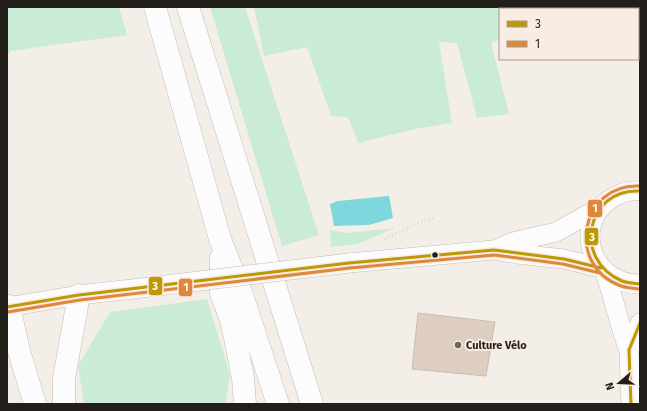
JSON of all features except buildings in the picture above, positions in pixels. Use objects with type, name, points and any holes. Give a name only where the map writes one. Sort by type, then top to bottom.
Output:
[{"type":"main road","points":[[155,7],[220,239],[242,292],[278,404]]},
{"type":"main road","points":[[188,7],[312,404]]},
{"type":"main road","points":[[220,239],[221,292],[232,324],[243,378],[244,404]]},
{"type":"main road","points":[[64,404],[64,378],[79,295]]},
{"type":"main road","points":[[8,306],[18,351],[35,404]]},
{"type":"street","points":[[631,404],[629,350],[621,329],[615,299],[603,270],[595,259],[590,244],[591,228],[601,207],[607,201],[621,193],[640,191]]},
{"type":"street","points":[[494,250],[513,242],[556,232],[601,207]]},
{"type":"street","points":[[8,306],[79,295],[349,263],[494,250],[564,259],[603,270],[616,280],[630,284],[640,284]]},
{"type":"street","points":[[629,350],[640,323]]},
{"type":"path","points":[[381,241],[420,222],[436,218]]},
{"type":"green space","points":[[7,7],[119,7],[127,35],[11,51],[7,56]]},
{"type":"green space","points":[[210,7],[245,7],[319,235],[282,246]]},
{"type":"green space","points":[[254,7],[605,7],[499,8],[499,40],[491,43],[509,114],[477,118],[457,43],[439,42],[452,123],[415,129],[358,143],[348,117],[331,116],[307,47],[264,56]]},
{"type":"green space","points":[[394,228],[358,244],[331,247],[330,230],[348,233]]},
{"type":"green space","points":[[207,299],[230,375],[226,404],[84,404],[78,366],[110,312]]},
{"type":"water","points":[[389,196],[393,218],[369,225],[334,226],[330,204],[338,201]]},
{"type":"transit line","name":"1","points":[[639,289],[621,286],[603,276],[592,262],[587,245],[587,227],[593,211],[604,198],[620,189],[640,186]]},
{"type":"transit line","name":"3","points":[[640,191],[622,193],[607,201],[597,213],[592,227],[591,243],[596,258],[606,271],[622,281],[640,284]]},
{"type":"transit line","name":"3","points":[[7,307],[79,295],[349,263],[494,250],[564,259],[601,268]]},
{"type":"transit line","name":"1","points":[[8,312],[80,300],[350,268],[494,255],[563,264],[600,273]]},
{"type":"transit line","name":"3","points":[[631,404],[629,350],[640,323]]},
{"type":"place","name":"Culture Vélo","points":[[458,345]]}]
